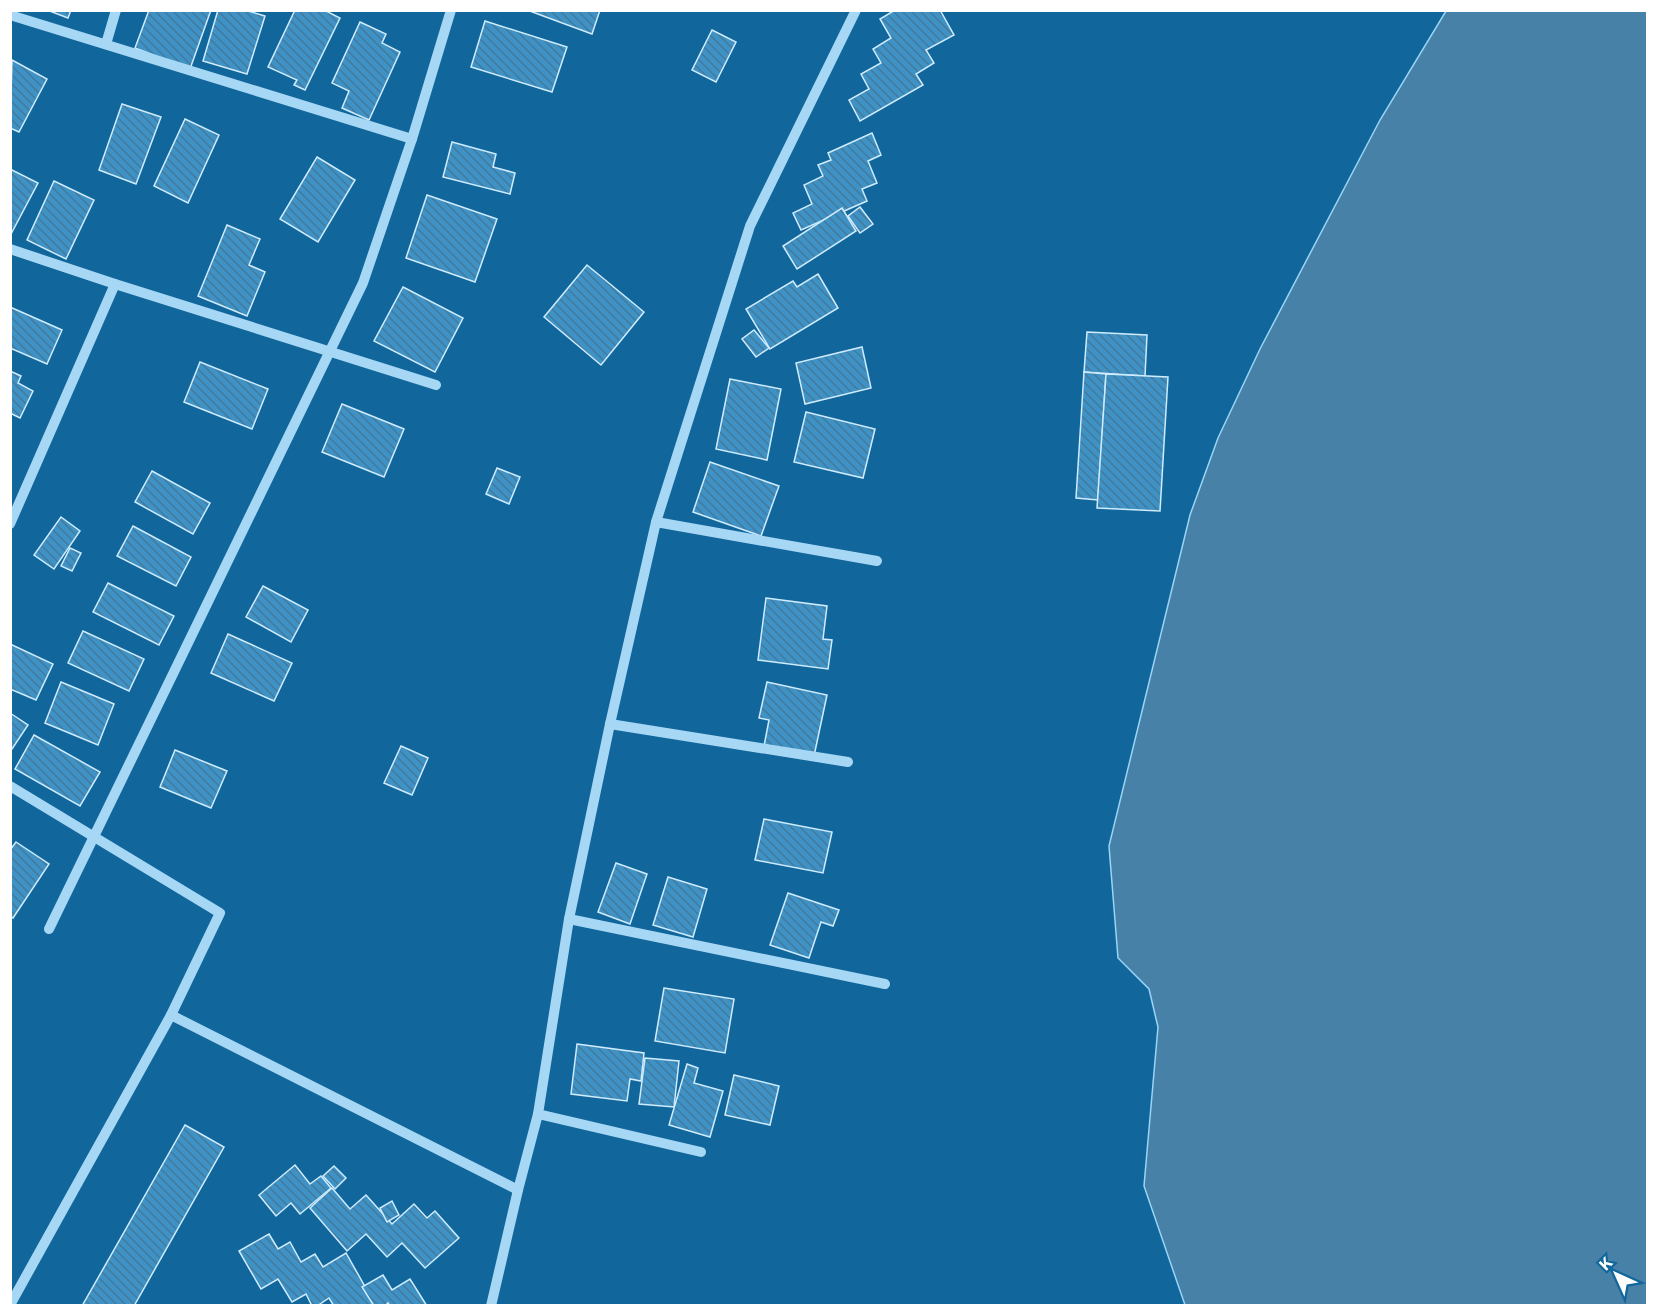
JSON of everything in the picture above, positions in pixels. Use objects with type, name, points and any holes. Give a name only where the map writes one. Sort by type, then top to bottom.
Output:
[{"type":"street","points":[[106,44],[116,10]]},
{"type":"street","points":[[49,929],[363,282],[412,139],[451,10]]},
{"type":"street","points":[[491,1305],[538,1114],[569,919],[656,522],[750,226],[856,10]]},
{"type":"street","points":[[10,15],[412,139]]},
{"type":"street","points":[[10,249],[436,385]]},
{"type":"street","points":[[10,524],[115,284]]},
{"type":"street","points":[[656,522],[877,561]]},
{"type":"street","points":[[610,724],[848,762]]},
{"type":"street","points":[[10,786],[220,913],[171,1015],[10,1305]]},
{"type":"street","points":[[569,919],[885,984]]},
{"type":"street","points":[[171,1015],[518,1190]]},
{"type":"street","points":[[538,1114],[701,1152]]},
{"type":"water","points":[[1446,11],[1647,11],[1647,1305],[1185,1305],[1144,1186],[1158,1027],[1149,989],[1118,958],[1109,846],[1190,515],[1218,438],[1260,349],[1380,120]]},
{"type":"building","points":[[47,10],[71,10],[68,18]]},
{"type":"building","points":[[149,10],[211,10],[190,69],[135,48]]},
{"type":"building","points":[[218,10],[245,10],[265,16],[247,74],[203,61]]},
{"type":"building","points":[[295,10],[324,10],[340,18],[305,90],[294,85],[297,80],[268,67]]},
{"type":"building","points":[[527,10],[600,10],[592,34]]},
{"type":"building","points":[[895,10],[940,10],[954,35],[926,50],[934,63],[916,74],[923,85],[860,121],[849,100],[869,89],[861,74],[881,63],[873,49],[891,38],[880,19]]},
{"type":"building","points":[[485,21],[567,47],[552,92],[471,67]]},
{"type":"building","points":[[360,22],[386,34],[382,43],[400,52],[369,120],[342,108],[349,91],[332,83]]},
{"type":"building","points":[[712,30],[736,42],[716,82],[692,70]]},
{"type":"building","points":[[12,60],[47,79],[19,132],[10,128]]},
{"type":"building","points":[[122,104],[161,117],[136,184],[99,170]]},
{"type":"building","points":[[185,119],[219,135],[188,203],[154,186]]},
{"type":"building","points":[[872,133],[881,155],[868,161],[877,183],[862,189],[867,201],[801,230],[793,213],[812,204],[804,185],[823,176],[818,165],[831,160],[828,153]]},
{"type":"building","points":[[452,142],[496,154],[493,167],[515,173],[510,194],[443,177]]},
{"type":"building","points":[[317,157],[355,180],[318,242],[280,219]]},
{"type":"building","points":[[10,169],[38,183],[11,234],[10,234]]},
{"type":"building","points":[[54,181],[94,200],[66,259],[27,240]]},
{"type":"building","points":[[427,195],[497,219],[475,282],[406,258]]},
{"type":"building","points":[[860,207],[873,224],[860,233],[848,216]]},
{"type":"building","points":[[842,208],[856,231],[797,269],[783,246]]},
{"type":"building","points":[[227,225],[260,239],[249,265],[265,272],[247,316],[198,296]]},
{"type":"building","points":[[587,265],[644,312],[601,365],[544,317]]},
{"type":"building","points":[[818,274],[838,308],[770,349],[746,309],[793,281],[797,287]]},
{"type":"building","points":[[403,287],[463,318],[435,372],[374,341]]},
{"type":"building","points":[[10,307],[62,330],[47,364],[10,348]]},
{"type":"building","points":[[754,330],[769,348],[756,357],[742,339]]},
{"type":"building","points":[[1087,332],[1147,335],[1145,376],[1084,372]]},
{"type":"building","points":[[862,347],[871,388],[805,404],[796,363]]},
{"type":"building","points":[[200,362],[268,389],[252,429],[184,402]]},
{"type":"building","points":[[10,371],[21,376],[18,383],[33,391],[20,418],[10,413]]},
{"type":"building","points":[[1084,372],[1106,374],[1098,500],[1076,498]]},
{"type":"building","points":[[1106,374],[1168,377],[1160,511],[1097,508]]},
{"type":"building","points":[[730,379],[781,389],[767,460],[716,449]]},
{"type":"building","points":[[342,404],[404,429],[384,477],[322,452]]},
{"type":"building","points":[[806,412],[875,429],[863,478],[794,462]]},
{"type":"building","points":[[710,462],[779,486],[761,536],[693,512]]},
{"type":"building","points":[[497,468],[520,477],[509,504],[486,494]]},
{"type":"building","points":[[152,471],[210,503],[193,534],[135,502]]},
{"type":"building","points":[[61,517],[80,531],[54,569],[34,555]]},
{"type":"building","points":[[133,526],[191,557],[176,586],[117,556]]},
{"type":"building","points":[[70,548],[81,553],[72,571],[61,566]]},
{"type":"building","points":[[108,583],[174,616],[159,645],[93,612]]},
{"type":"building","points":[[263,586],[308,610],[291,642],[246,617]]},
{"type":"building","points":[[766,598],[827,606],[823,639],[832,640],[828,669],[758,660]]},
{"type":"building","points":[[83,631],[144,659],[129,691],[68,663]]},
{"type":"building","points":[[228,634],[292,663],[274,701],[211,673]]},
{"type":"building","points":[[10,644],[53,664],[36,700],[10,689]]},
{"type":"building","points":[[61,682],[114,704],[98,745],[45,723]]},
{"type":"building","points":[[767,682],[827,695],[814,756],[764,746],[769,720],[759,718]]},
{"type":"building","points":[[10,713],[28,725],[10,752]]},
{"type":"building","points":[[34,735],[100,772],[80,806],[15,769]]},
{"type":"building","points":[[401,746],[428,758],[412,795],[384,783]]},
{"type":"building","points":[[175,750],[227,771],[211,808],[160,787]]},
{"type":"building","points":[[764,819],[832,832],[823,873],[755,860]]},
{"type":"building","points":[[16,842],[49,864],[13,918],[10,917],[10,850]]},
{"type":"building","points":[[616,863],[647,874],[630,924],[598,912]]},
{"type":"building","points":[[668,877],[707,889],[693,937],[653,925]]},
{"type":"building","points":[[788,893],[839,910],[833,926],[821,922],[809,958],[770,945]]},
{"type":"building","points":[[664,988],[734,999],[725,1053],[655,1041]]},
{"type":"building","points":[[577,1044],[644,1053],[641,1081],[630,1079],[627,1101],[571,1094]]},
{"type":"building","points":[[645,1058],[679,1061],[674,1107],[639,1104]]},
{"type":"building","points":[[687,1064],[698,1068],[694,1083],[723,1091],[710,1137],[669,1125]]},
{"type":"building","points":[[734,1075],[779,1086],[770,1125],[725,1115]]},
{"type":"building","points":[[185,1125],[224,1147],[134,1306],[82,1306]]},
{"type":"building","points":[[295,1165],[310,1184],[321,1176],[331,1188],[300,1214],[291,1203],[276,1216],[259,1195]]},
{"type":"building","points":[[334,1166],[346,1178],[335,1189],[323,1176]]},
{"type":"building","points":[[332,1188],[350,1209],[366,1195],[392,1224],[414,1204],[427,1218],[435,1211],[459,1238],[425,1268],[402,1243],[387,1257],[366,1234],[347,1251],[310,1208]]},
{"type":"building","points":[[392,1201],[399,1215],[387,1222],[380,1208]]},
{"type":"building","points":[[269,1234],[278,1249],[290,1242],[301,1262],[315,1254],[323,1267],[346,1253],[376,1306],[334,1306],[329,1298],[317,1306],[312,1306],[306,1294],[292,1302],[278,1279],[261,1289],[239,1251]]},
{"type":"building","points":[[383,1275],[392,1290],[410,1279],[427,1306],[390,1306],[388,1303],[385,1306],[374,1306],[362,1287]]}]
